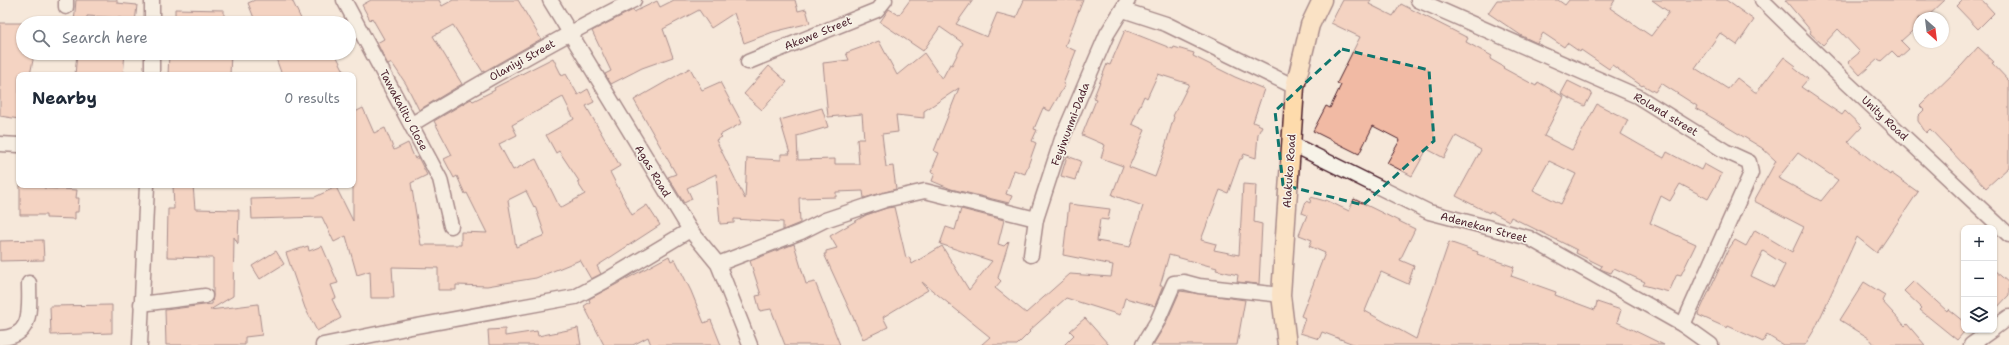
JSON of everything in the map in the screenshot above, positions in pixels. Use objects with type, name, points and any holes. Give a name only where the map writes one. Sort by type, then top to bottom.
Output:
[{"type":"main road","name":"Alakuko Road","points":[[1287,345],[1281,295],[1296,87],[1310,25],[1322,0]]},
{"type":"street","points":[[152,0],[152,16]]},
{"type":"street","name":"Tawakalitu Close","points":[[344,0],[353,16]]},
{"type":"street","name":"Agas Road","points":[[550,0],[690,230],[718,264],[750,345]]},
{"type":"street","name":"Olaniyi Street","points":[[412,124],[570,33],[634,0]]},
{"type":"street","name":"Akewe Street","points":[[748,62],[877,10],[885,0]]},
{"type":"street","name":"Roland street","points":[[1418,0],[1638,96],[1725,151],[1749,162],[1751,173],[1683,325]]},
{"type":"street","name":"Unity Road","points":[[1762,0],[1846,82],[2009,236]]},
{"type":"street","points":[[1125,5],[1296,87]]},
{"type":"street","name":"Feyiwunmi-Dada","points":[[1031,255],[1036,219],[1063,136],[1107,34],[1125,5]]},
{"type":"street","name":"Tawakalitu Close","points":[[356,22],[412,124],[440,179],[451,226]]},
{"type":"street","points":[[152,64],[160,68],[161,72]]},
{"type":"street","points":[[0,144],[16,145]]},
{"type":"street","name":"Adenekan Street","points":[[1292,144],[1429,212],[1529,238],[1683,325],[1711,345]]},
{"type":"street","points":[[140,345],[146,188]]},
{"type":"street","points":[[718,264],[801,232],[825,220],[885,200],[925,191],[1036,219]]},
{"type":"street","points":[[323,345],[339,344],[406,328],[575,297],[605,281],[690,230]]},
{"type":"street","points":[[1143,345],[1157,322],[1174,283],[1184,282],[1199,286],[1281,295]]},
{"type":"street","points":[[0,338],[15,335],[24,328],[29,317],[29,283]]},
{"type":"street","points":[[141,304],[205,296]]},
{"type":"street","points":[[1997,326],[2009,318]]},
{"type":"street","points":[[1971,345],[1988,333]]},
{"type":"highlighted area","points":[[1342,49],[1429,70],[1434,141],[1363,205],[1283,185],[1275,111]]},
{"type":"building","points":[[76,0],[117,0],[117,3],[137,5],[136,16],[75,16]]},
{"type":"building","points":[[255,0],[292,0],[300,16],[253,16],[248,3]]},
{"type":"building","points":[[371,0],[439,0],[442,6],[453,0],[518,0],[541,39],[483,72],[453,25],[433,36],[462,84],[419,110],[406,84],[392,63],[388,65],[377,43],[384,39],[372,18],[370,20],[362,5]]},
{"type":"building","points":[[674,0],[795,0],[798,11],[806,9],[810,23],[773,32],[744,43],[734,13],[711,28],[699,10],[663,29],[673,57],[642,68],[611,84],[605,74],[611,71],[592,31],[633,10],[634,12],[657,1],[660,7]]},
{"type":"building","points":[[910,0],[973,0],[956,24],[987,37],[997,13],[1016,18],[1024,0],[1083,0],[1065,46],[1076,51],[1063,84],[1065,85],[1050,111],[1043,108],[1034,129],[1037,130],[1032,141],[1036,143],[1025,174],[1014,170],[1006,194],[1012,196],[1009,203],[951,189],[932,181],[935,173],[931,172],[939,153],[934,151],[959,88],[924,111],[924,118],[896,115],[898,132],[882,134],[886,167],[893,166],[896,189],[864,198],[863,191],[836,192],[836,197],[799,198],[800,223],[783,230],[783,222],[734,219],[734,223],[720,224],[716,174],[687,188],[692,199],[684,203],[668,177],[676,174],[634,100],[690,68],[702,90],[720,82],[742,123],[720,135],[722,137],[716,140],[745,199],[747,158],[781,160],[781,154],[790,154],[780,120],[822,108],[828,127],[797,136],[798,160],[835,159],[835,164],[859,164],[857,139],[864,139],[862,114],[828,117],[823,63],[849,60],[846,53],[879,41],[897,75],[924,53],[942,79],[950,64],[952,65],[963,43],[940,27],[923,51],[880,22],[889,9],[899,15]]},
{"type":"building","points":[[1343,0],[1371,0],[1369,4],[1393,16],[1401,4],[1468,38],[1466,42],[1492,56],[1490,59],[1504,67],[1503,68],[1536,86],[1538,82],[1564,97],[1544,136],[1572,150],[1597,104],[1628,120],[1621,134],[1640,145],[1664,158],[1667,152],[1701,170],[1704,164],[1722,174],[1708,199],[1680,184],[1670,201],[1661,196],[1650,223],[1696,244],[1681,275],[1677,274],[1669,292],[1643,285],[1645,282],[1614,268],[1611,273],[1600,269],[1602,266],[1576,253],[1577,250],[1511,217],[1509,221],[1490,211],[1489,213],[1456,196],[1481,150],[1456,136],[1444,158],[1427,149],[1412,176],[1387,163],[1400,140],[1373,126],[1359,154],[1313,131],[1326,106],[1330,108],[1341,85],[1337,83],[1360,37],[1331,23]],"holes":[[[1549,161],[1576,174],[1561,204],[1533,190]]]},
{"type":"building","points":[[1497,0],[1558,0],[1565,5],[1569,0],[1615,0],[1610,8],[1651,36],[1669,12],[1652,0],[1726,0],[1754,20],[1737,45],[1720,33],[1695,68],[1728,89],[1737,78],[1757,92],[1784,57],[1796,66],[1794,68],[1808,79],[1801,87],[1842,115],[1845,111],[1862,127],[1848,142],[1890,175],[1891,173],[1918,192],[1877,253],[1857,237],[1816,327],[1805,345],[1783,345],[1767,335],[1763,342],[1728,326],[1727,328],[1698,315],[1728,250],[1735,240],[1746,246],[1755,230],[1792,252],[1804,227],[1754,201],[1776,161],[1762,148],[1696,108],[1697,106],[1661,83],[1655,92],[1643,85],[1642,86],[1612,65],[1609,69],[1581,50],[1580,52],[1567,43],[1564,47],[1543,33],[1537,43],[1522,36],[1488,13]],"holes":[[[1798,153],[1838,180],[1821,201],[1778,178]],[[1763,251],[1785,265],[1774,287],[1751,276]]]},
{"type":"building","points":[[1785,0],[1945,0],[1932,12],[1913,12],[1913,30],[1901,41],[1909,49],[1899,58],[1892,51],[1881,61],[1878,59],[1860,75],[1848,62],[1860,52],[1838,29],[1823,45],[1810,33],[1811,31]]},
{"type":"building","points":[[1962,0],[1982,0],[1994,13],[1978,29],[1956,6]]},
{"type":"building","points":[[175,9],[224,10],[224,16],[175,16]]},
{"type":"building","points":[[0,23],[16,23],[16,60],[33,60],[31,72],[16,72],[16,119],[0,116]]},
{"type":"building","points":[[1125,30],[1173,49],[1174,47],[1194,53],[1193,56],[1235,77],[1264,89],[1253,122],[1262,126],[1258,134],[1256,158],[1244,154],[1242,159],[1240,159],[1228,193],[1220,190],[1201,240],[1216,244],[1214,250],[1239,255],[1243,184],[1256,185],[1254,222],[1262,224],[1259,284],[1237,282],[1238,275],[1216,270],[1217,268],[1169,255],[1160,286],[1163,286],[1155,306],[1125,298],[1120,315],[1066,298],[1029,331],[1030,332],[1017,345],[981,345],[990,337],[922,282],[928,290],[883,317],[888,327],[863,339],[824,254],[826,254],[826,251],[837,248],[830,236],[866,215],[887,208],[894,207],[906,258],[909,257],[912,264],[942,246],[969,290],[992,261],[940,244],[946,227],[955,230],[961,209],[1004,220],[998,244],[1004,246],[1009,241],[998,278],[1001,281],[995,288],[1026,313],[1070,274],[1111,277],[1113,265],[1063,255],[1069,204],[1110,209],[1108,220],[1100,219],[1097,241],[1130,247],[1143,206],[1112,195],[1123,166],[1101,158],[1105,145],[1082,135],[1096,100],[1093,99],[1107,64],[1110,65]],"holes":[[[1158,74],[1189,84],[1173,116],[1166,147],[1155,177],[1129,167],[1145,130],[1132,124],[1144,96],[1147,98]]]},
{"type":"building","points":[[1978,47],[1994,62],[1992,63],[2009,81],[2009,167],[1986,188],[1930,129],[1926,133],[1918,121],[1918,116],[1924,110],[1920,106],[1962,65]]},
{"type":"building","points":[[553,58],[562,76],[566,74],[578,95],[588,89],[594,102],[586,106],[620,166],[610,172],[632,215],[647,205],[660,225],[597,266],[601,274],[591,279],[580,260],[536,278],[487,286],[456,285],[456,290],[438,290],[438,268],[392,267],[394,298],[371,298],[370,271],[357,275],[346,236],[334,242],[322,217],[252,219],[251,199],[315,197],[336,188],[353,221],[353,188],[356,188],[356,112],[363,108],[374,133],[385,128],[394,150],[408,143],[415,159],[418,157],[427,175],[411,183],[421,245],[461,245],[461,232],[487,233],[467,193],[465,194],[457,176],[454,178],[444,159],[452,155],[434,121],[471,99],[473,101],[495,90],[494,88]],"holes":[[[563,97],[574,119],[546,135],[556,153],[559,151],[579,181],[577,182],[585,194],[560,208],[536,159],[513,170],[499,144],[517,135],[512,125]],[[526,191],[534,207],[535,206],[545,235],[516,247],[508,200]]]},
{"type":"building","points":[[76,60],[124,60],[123,72],[75,72]]},
{"type":"building","points":[[169,60],[231,60],[230,72],[168,72]]},
{"type":"building","points":[[277,60],[338,60],[344,72],[281,72]]},
{"type":"building","points":[[769,66],[787,82],[762,110],[744,94]]},
{"type":"building","points":[[1568,81],[1592,93],[1585,106],[1561,94]]},
{"type":"building","points":[[1067,156],[1081,161],[1075,180],[1061,176]]},
{"type":"building","points":[[20,188],[77,190],[76,198],[79,198],[78,212],[75,212],[75,219],[46,218],[46,215],[20,215]]},
{"type":"building","points":[[173,188],[193,188],[195,209],[239,210],[238,244],[234,237],[233,296],[210,310],[258,304],[262,335],[245,337],[245,345],[166,345],[165,310],[212,304],[213,295],[213,258],[167,257],[168,209],[174,209]]},
{"type":"building","points":[[1311,197],[1326,200],[1349,211],[1354,199],[1415,229],[1400,260],[1414,266],[1408,284],[1381,272],[1365,311],[1416,339],[1449,242],[1514,267],[1511,276],[1556,292],[1555,295],[1595,310],[1597,302],[1621,310],[1617,322],[1664,345],[1356,345],[1322,332],[1319,339],[1300,333],[1305,318],[1301,316],[1325,253],[1309,246],[1312,240],[1299,235],[1307,215],[1302,213],[1306,201],[1310,203]]},
{"type":"building","points":[[43,240],[44,260],[0,261],[0,241]]},
{"type":"building","points":[[794,244],[806,284],[815,282],[840,345],[785,345],[771,309],[760,311],[756,296],[761,295],[750,261]]},
{"type":"building","points":[[308,246],[309,251],[322,246],[338,283],[331,285],[336,298],[332,299],[341,318],[317,331],[305,308],[286,253]]},
{"type":"building","points":[[276,251],[284,264],[260,279],[252,266]]},
{"type":"building","points":[[669,256],[671,261],[675,259],[691,291],[704,323],[711,320],[721,345],[651,345],[648,337],[633,345],[604,345],[584,306],[590,302],[589,299]]},
{"type":"building","points":[[1997,273],[2009,283],[2009,295],[1997,308]]},
{"type":"building","points":[[1914,281],[1947,311],[1948,309],[1961,320],[1961,333],[1963,333],[1957,340],[1920,310],[1922,308],[1904,291]]},
{"type":"building","points":[[1864,282],[1885,295],[1882,301],[1905,326],[1907,324],[1925,345],[1875,345],[1869,338],[1840,320]]},
{"type":"building","points":[[1180,291],[1245,300],[1237,345],[1153,345],[1165,325]]},
{"type":"building","points":[[112,305],[112,333],[51,335],[50,306]]},
{"type":"building","points":[[1085,318],[1109,345],[1064,345],[1074,335],[1070,331]]},
{"type":"building","points":[[578,328],[581,345],[489,345],[488,330],[505,329],[505,336],[537,331],[538,336]]}]
